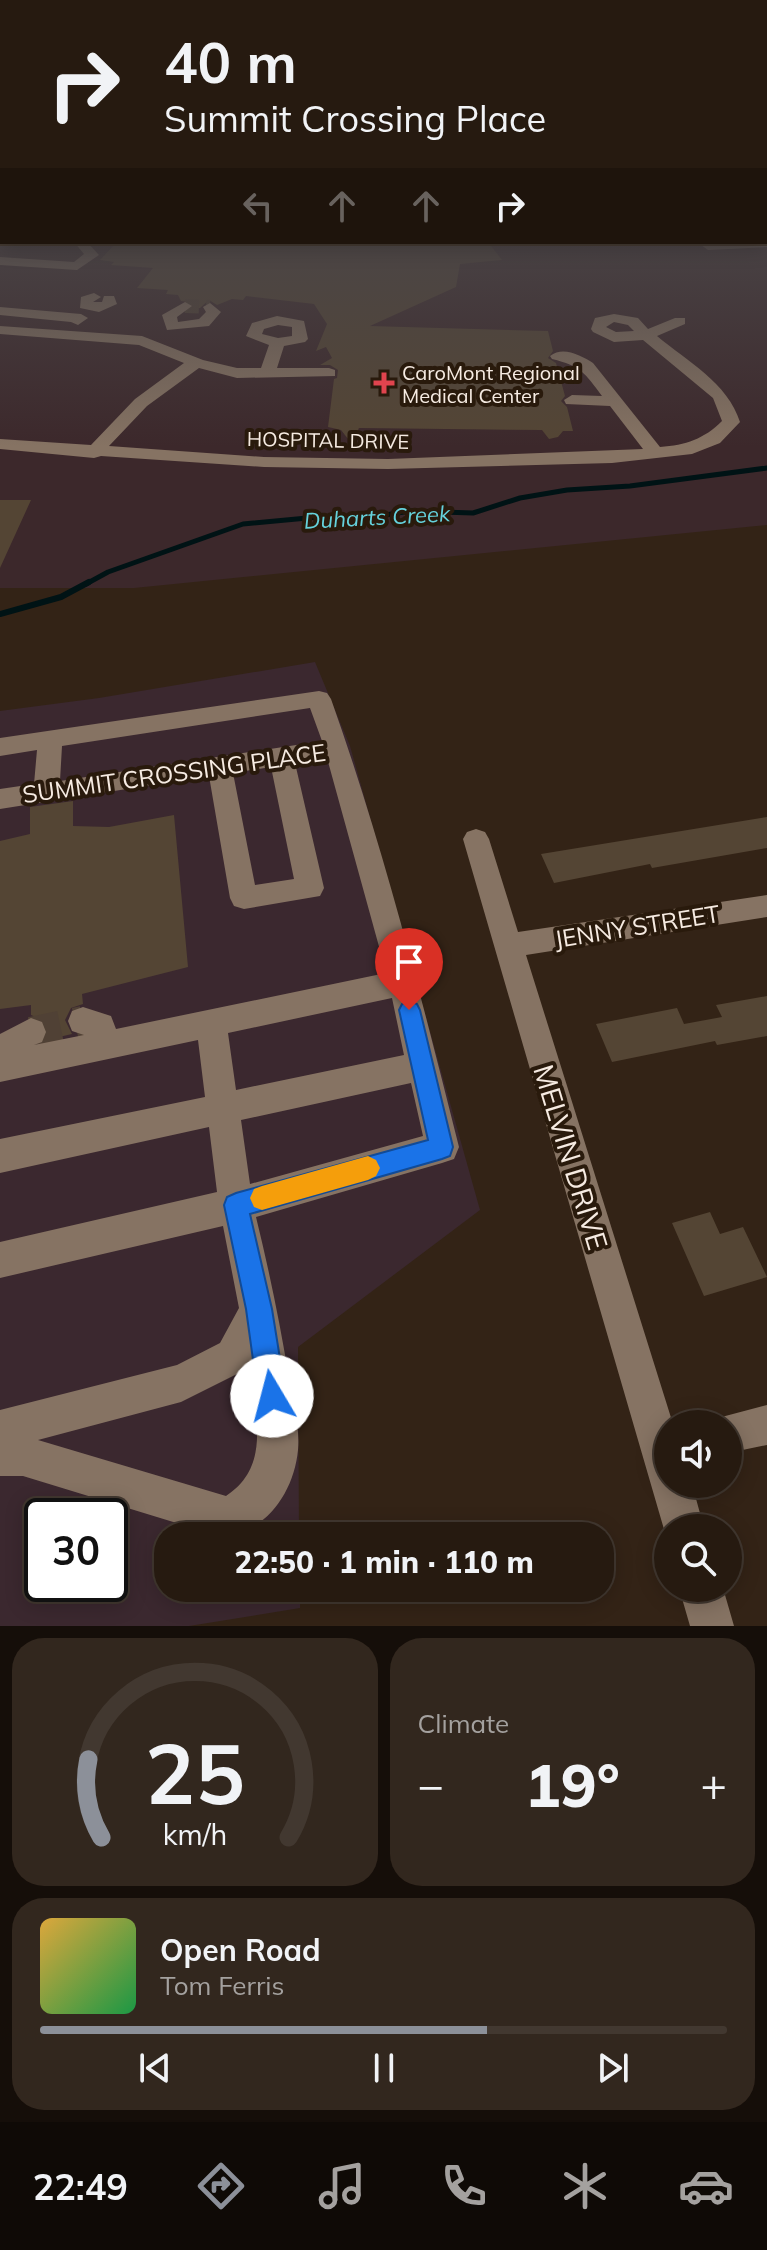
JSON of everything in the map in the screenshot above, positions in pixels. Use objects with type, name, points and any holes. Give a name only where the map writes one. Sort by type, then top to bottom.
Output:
[{"type":"street","points":[[172,327],[169,315],[185,306]]},
{"type":"street","points":[[148,344],[172,327],[204,323],[214,312],[210,307]]},
{"type":"street","points":[[0,311],[84,316],[148,344],[224,371],[329,373]]},
{"type":"street","points":[[0,330],[84,316]]},
{"type":"street","name":"HOSPITAL DRIVE","points":[[0,444],[226,461],[372,464],[656,454],[700,446],[714,439],[731,422],[726,404],[719,395],[646,335],[680,321]]},
{"type":"street","points":[[267,374],[277,343]]},
{"type":"street","points":[[558,356],[574,358],[587,366],[656,454]]},
{"type":"street","points":[[94,453],[126,414],[159,386],[197,362]]},
{"type":"street","points":[[572,400],[614,401]]},
{"type":"street","points":[[0,747],[319,699],[336,748]]},
{"type":"street","points":[[46,792],[50,740]]},
{"type":"street","name":"SUMMIT CROSSING PLACE","points":[[0,799],[336,748],[403,983],[442,1147],[236,1205]]},
{"type":"street","points":[[219,765],[244,898],[310,888],[281,757]]},
{"type":"street","name":"MELVIN DRIVE","points":[[476,839],[654,1421]]},
{"type":"street","name":"JENNY STREET","points":[[507,946],[767,906]]},
{"type":"street","points":[[31,1032],[14,1039],[6,1048],[1,1067],[403,983]]},
{"type":"street","points":[[83,1021],[100,1026],[107,1045]]},
{"type":"street","points":[[0,1456],[23,1456],[229,1518],[253,1506],[267,1485],[276,1457],[276,1425],[259,1309],[236,1205],[211,1024]]},
{"type":"street","points":[[0,1156],[422,1066]]},
{"type":"street","points":[[0,1260],[236,1205]]},
{"type":"street","points":[[0,1430],[181,1383],[234,1357],[259,1309]]},
{"type":"street","points":[[742,1430],[767,1425]]},
{"type":"street","points":[[705,1602],[712,1626]]},
{"type":"shaded area","name":"CaroMont Regional Medical Center","points":[[0,296],[767,296],[767,525],[134,588],[0,588]]},
{"type":"shaded area","points":[[315,662],[350,746],[480,1210],[298,1347],[299,1522],[154,1522],[154,1602],[300,1602],[300,1608],[189,1626],[0,1626],[0,711]]},
{"type":"building","points":[[178,296],[436,296],[370,326],[548,331],[553,351],[548,358],[556,363],[565,396],[561,401],[567,407],[573,431],[563,431],[558,437],[549,439],[542,430],[359,428],[352,444],[341,430],[328,427],[338,370],[330,365],[320,365],[332,358],[326,347],[316,351],[327,324],[314,304],[246,296],[243,300],[232,299],[217,305],[209,300],[200,308],[194,308],[193,303],[181,301]]},
{"type":"building","points":[[0,500],[31,500],[0,568]]},
{"type":"building","points":[[73,801],[73,826],[109,827],[174,815],[188,967],[82,994],[83,1004],[71,1008],[65,1020],[72,1034],[46,1040],[49,1031],[45,1021],[31,1015],[31,1005],[0,1009],[0,841],[30,834],[30,807]]},
{"type":"building","points":[[767,817],[767,848],[652,868],[650,864],[554,883],[541,854]]},
{"type":"building","points":[[767,996],[767,1036],[717,1045],[715,1041],[612,1062],[596,1024],[677,1008],[684,1024],[722,1017],[716,1005]]},
{"type":"building","points":[[710,1212],[720,1234],[743,1227],[767,1277],[704,1296],[672,1223]]},
{"type":"waterway","name":"Duharts Creek","points":[[86,584],[108,572],[243,524],[318,517],[367,518],[410,511],[473,513],[520,498],[567,490],[630,486],[767,468]]},
{"type":"waterway","name":"Duharts Creek","points":[[0,614],[61,597],[89,582]]},
{"type":"tunnel","points":[[185,306],[210,307]]},
{"type":"tunnel","points":[[31,1032],[83,1021]]},
{"type":"slow traffic","points":[[262,1198],[368,1168]]},
{"type":"place","name":"CaroMont Regional Medical Center","points":[[384,383]]},
{"type":"route","points":[[272,1396],[259,1309],[236,1205],[442,1147],[409,1010]]}]
